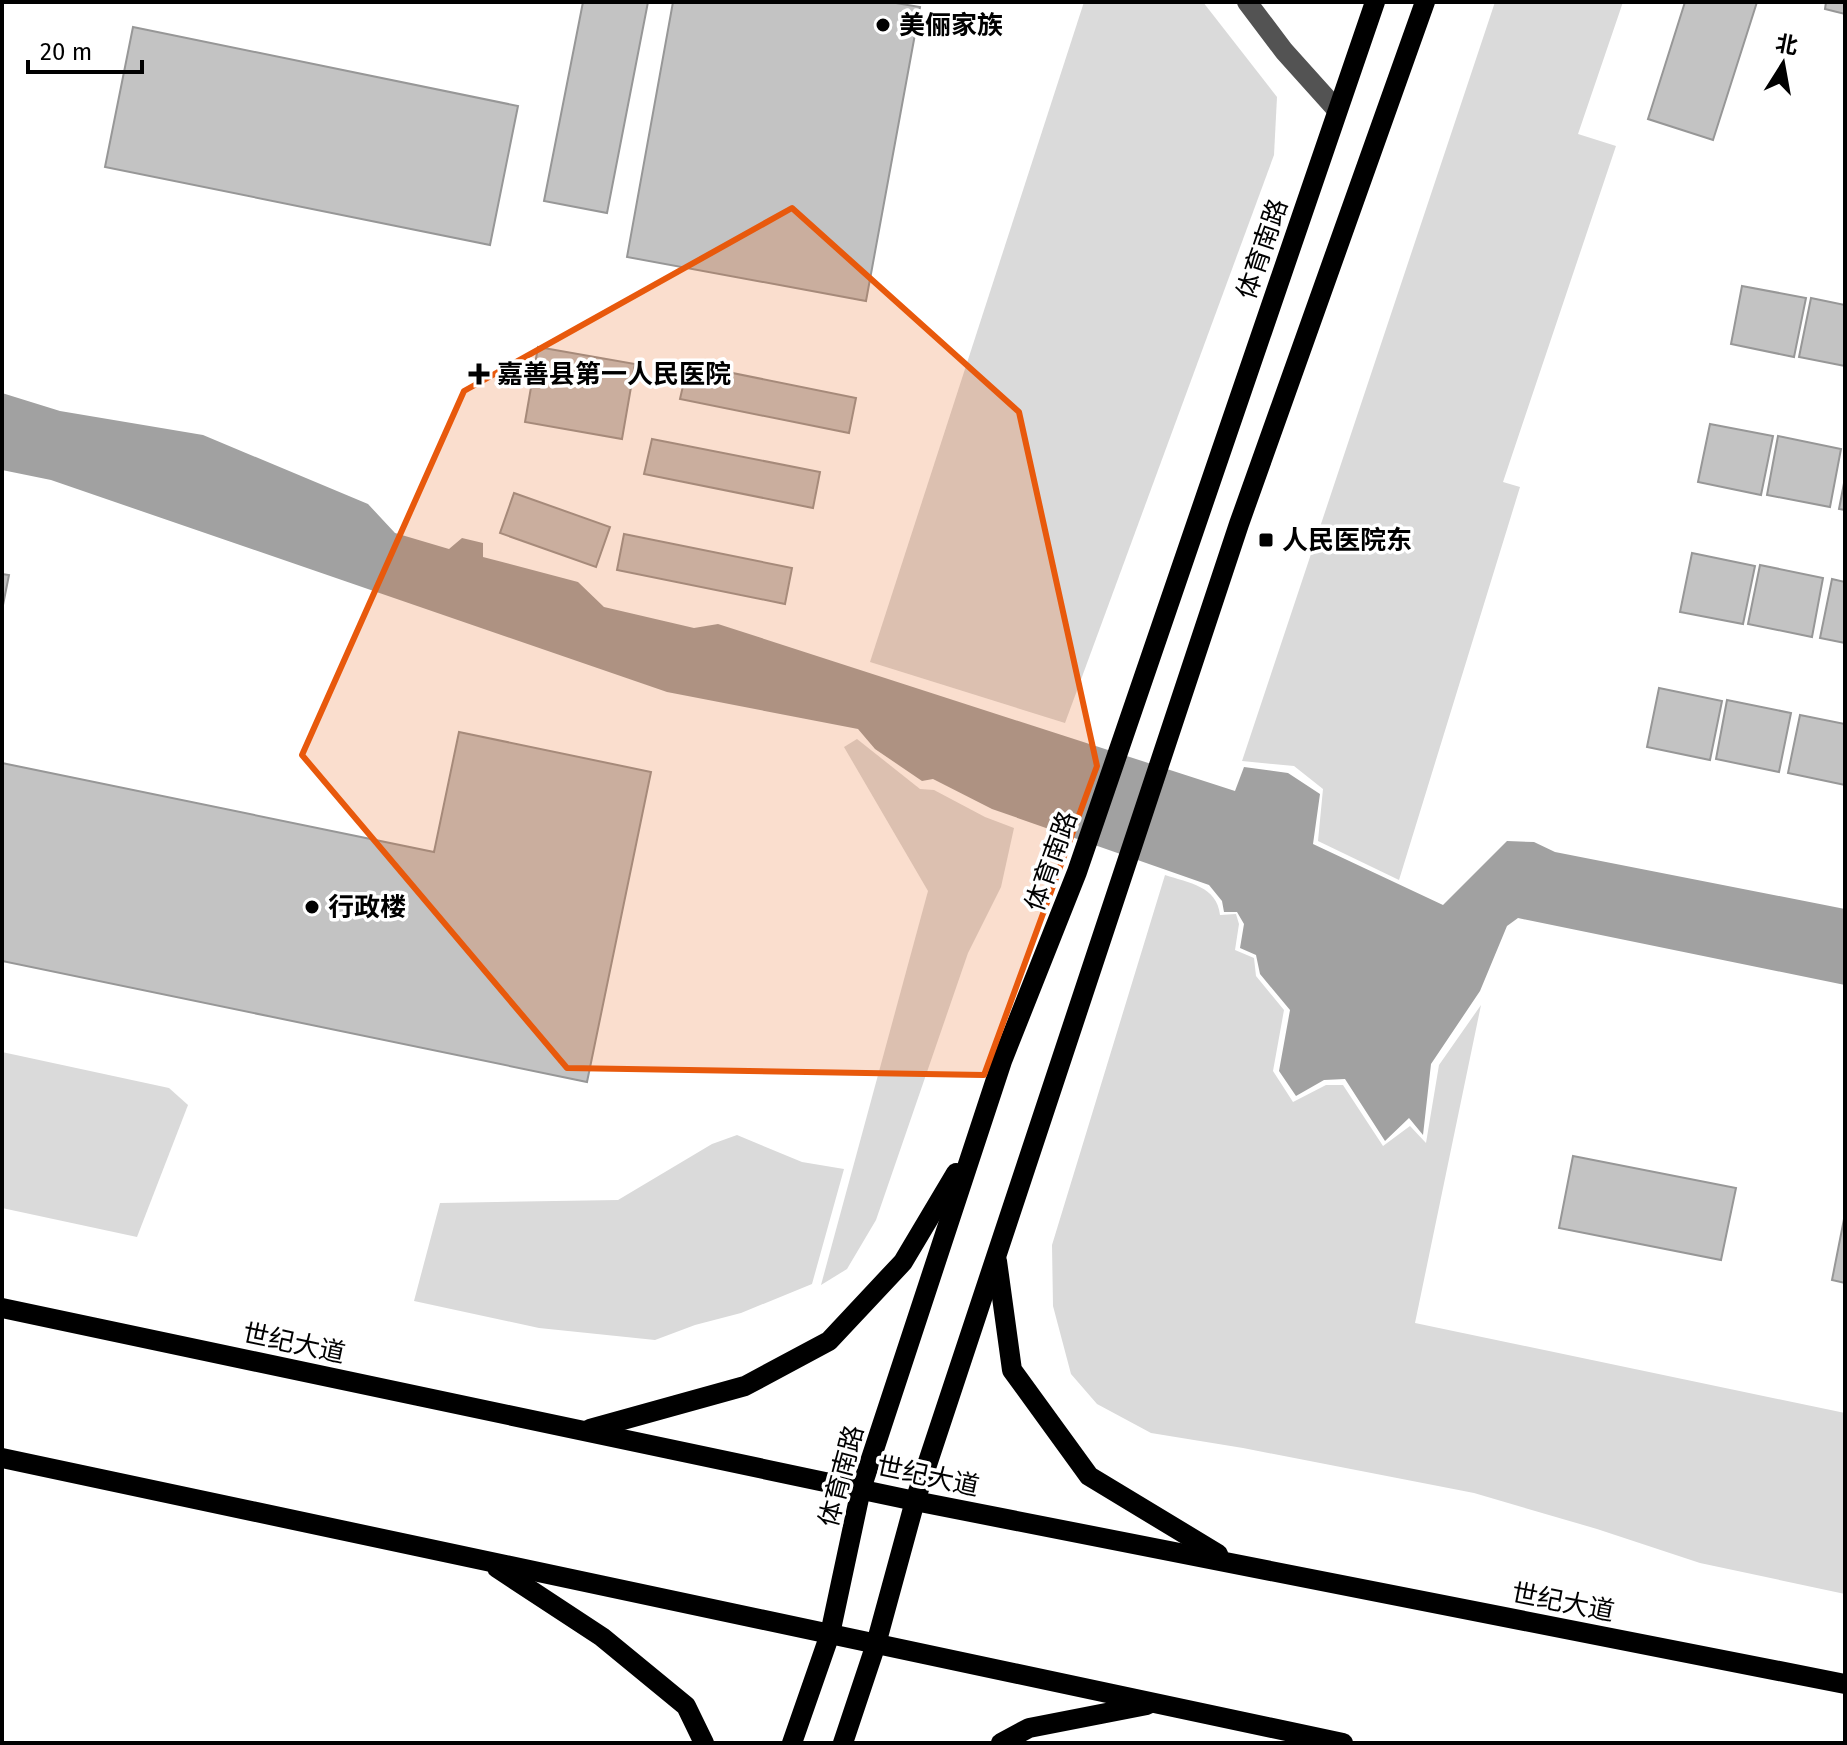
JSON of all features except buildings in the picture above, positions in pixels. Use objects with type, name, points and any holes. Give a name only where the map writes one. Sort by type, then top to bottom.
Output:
[{"type":"main road","name":"体育南路","points":[[792,1743],[830,1634],[861,1489],[1002,1061],[1077,872],[1375,2]]},
{"type":"main road","points":[[843,1743],[876,1644],[915,1501],[1239,524],[1425,2]]},
{"type":"main road","points":[[586,1430],[745,1386],[829,1341],[903,1262],[976,1139]]},
{"type":"main road","points":[[1015,1198],[997,1261],[1012,1370],[1089,1476],[1232,1562]]},
{"type":"main road","name":"世纪大道","points":[[2,1308],[915,1501],[1845,1684]]},
{"type":"main road","points":[[2,1458],[1343,1743]]},
{"type":"main road","points":[[487,1561],[602,1637],[686,1706],[704,1743]]},
{"type":"main road","points":[[1001,1743],[1029,1728],[1156,1703]]},
{"type":"lane","points":[[1231,2],[1244,19],[1284,51]]},
{"type":"lane","points":[[1247,2],[1284,51],[1337,110]]},
{"type":"highlighted area","points":[[792,208],[1019,412],[1097,766],[984,1075],[567,1068],[302,755],[464,391]]},
{"type":"shaded area","points":[[1084,2],[1203,2],[1277,97],[1274,155],[1065,723],[870,662]]},
{"type":"shaded area","points":[[1495,2],[1623,2],[1578,134],[1616,146],[1503,482],[1520,487],[1399,880],[1318,841],[1323,789],[1294,766],[1242,761]]},
{"type":"shaded area","points":[[2,393],[60,411],[203,435],[368,504],[395,533],[449,549],[462,538],[483,543],[483,557],[578,582],[604,607],[694,628],[718,624],[1235,791],[1244,767],[1288,773],[1320,794],[1313,844],[1443,905],[1507,841],[1534,842],[1555,852],[1845,909],[1845,985],[1518,918],[1507,926],[1480,991],[1431,1064],[1423,1135],[1409,1118],[1385,1141],[1345,1079],[1324,1080],[1296,1096],[1279,1071],[1290,1010],[1260,974],[1256,955],[1240,948],[1244,924],[1237,912],[1224,912],[1222,901],[1209,885],[992,809],[933,779],[922,781],[875,749],[858,729],[667,692],[51,480],[2,470]]},
{"type":"shaded area","points":[[857,739],[920,789],[934,790],[985,817],[1014,828],[1001,887],[968,953],[876,1220],[847,1269],[821,1285],[928,891],[844,747]]},
{"type":"shaded area","points":[[1165,875],[1208,892],[1218,905],[1220,915],[1236,914],[1239,924],[1235,950],[1254,958],[1256,976],[1284,1010],[1273,1071],[1293,1102],[1326,1085],[1343,1085],[1383,1146],[1410,1126],[1426,1143],[1439,1065],[1481,1005],[1415,1323],[1845,1413],[1845,1594],[1700,1563],[1474,1493],[1151,1433],[1097,1404],[1071,1374],[1053,1306],[1052,1245]]},
{"type":"shaded area","points":[[2,1052],[169,1088],[188,1105],[137,1237],[2,1208]]},
{"type":"shaded area","points":[[737,1135],[802,1162],[844,1169],[812,1284],[741,1313],[655,1340],[539,1328],[414,1301],[440,1203],[618,1200],[712,1144]]},
{"type":"place","name":"美俪家族","points":[[883,25]]},
{"type":"place","name":"嘉善县第一人民医院","points":[[479,374]]},
{"type":"place","name":"人民医院东","points":[[1266,540]]},
{"type":"place","name":"行政楼","points":[[312,907]]}]
